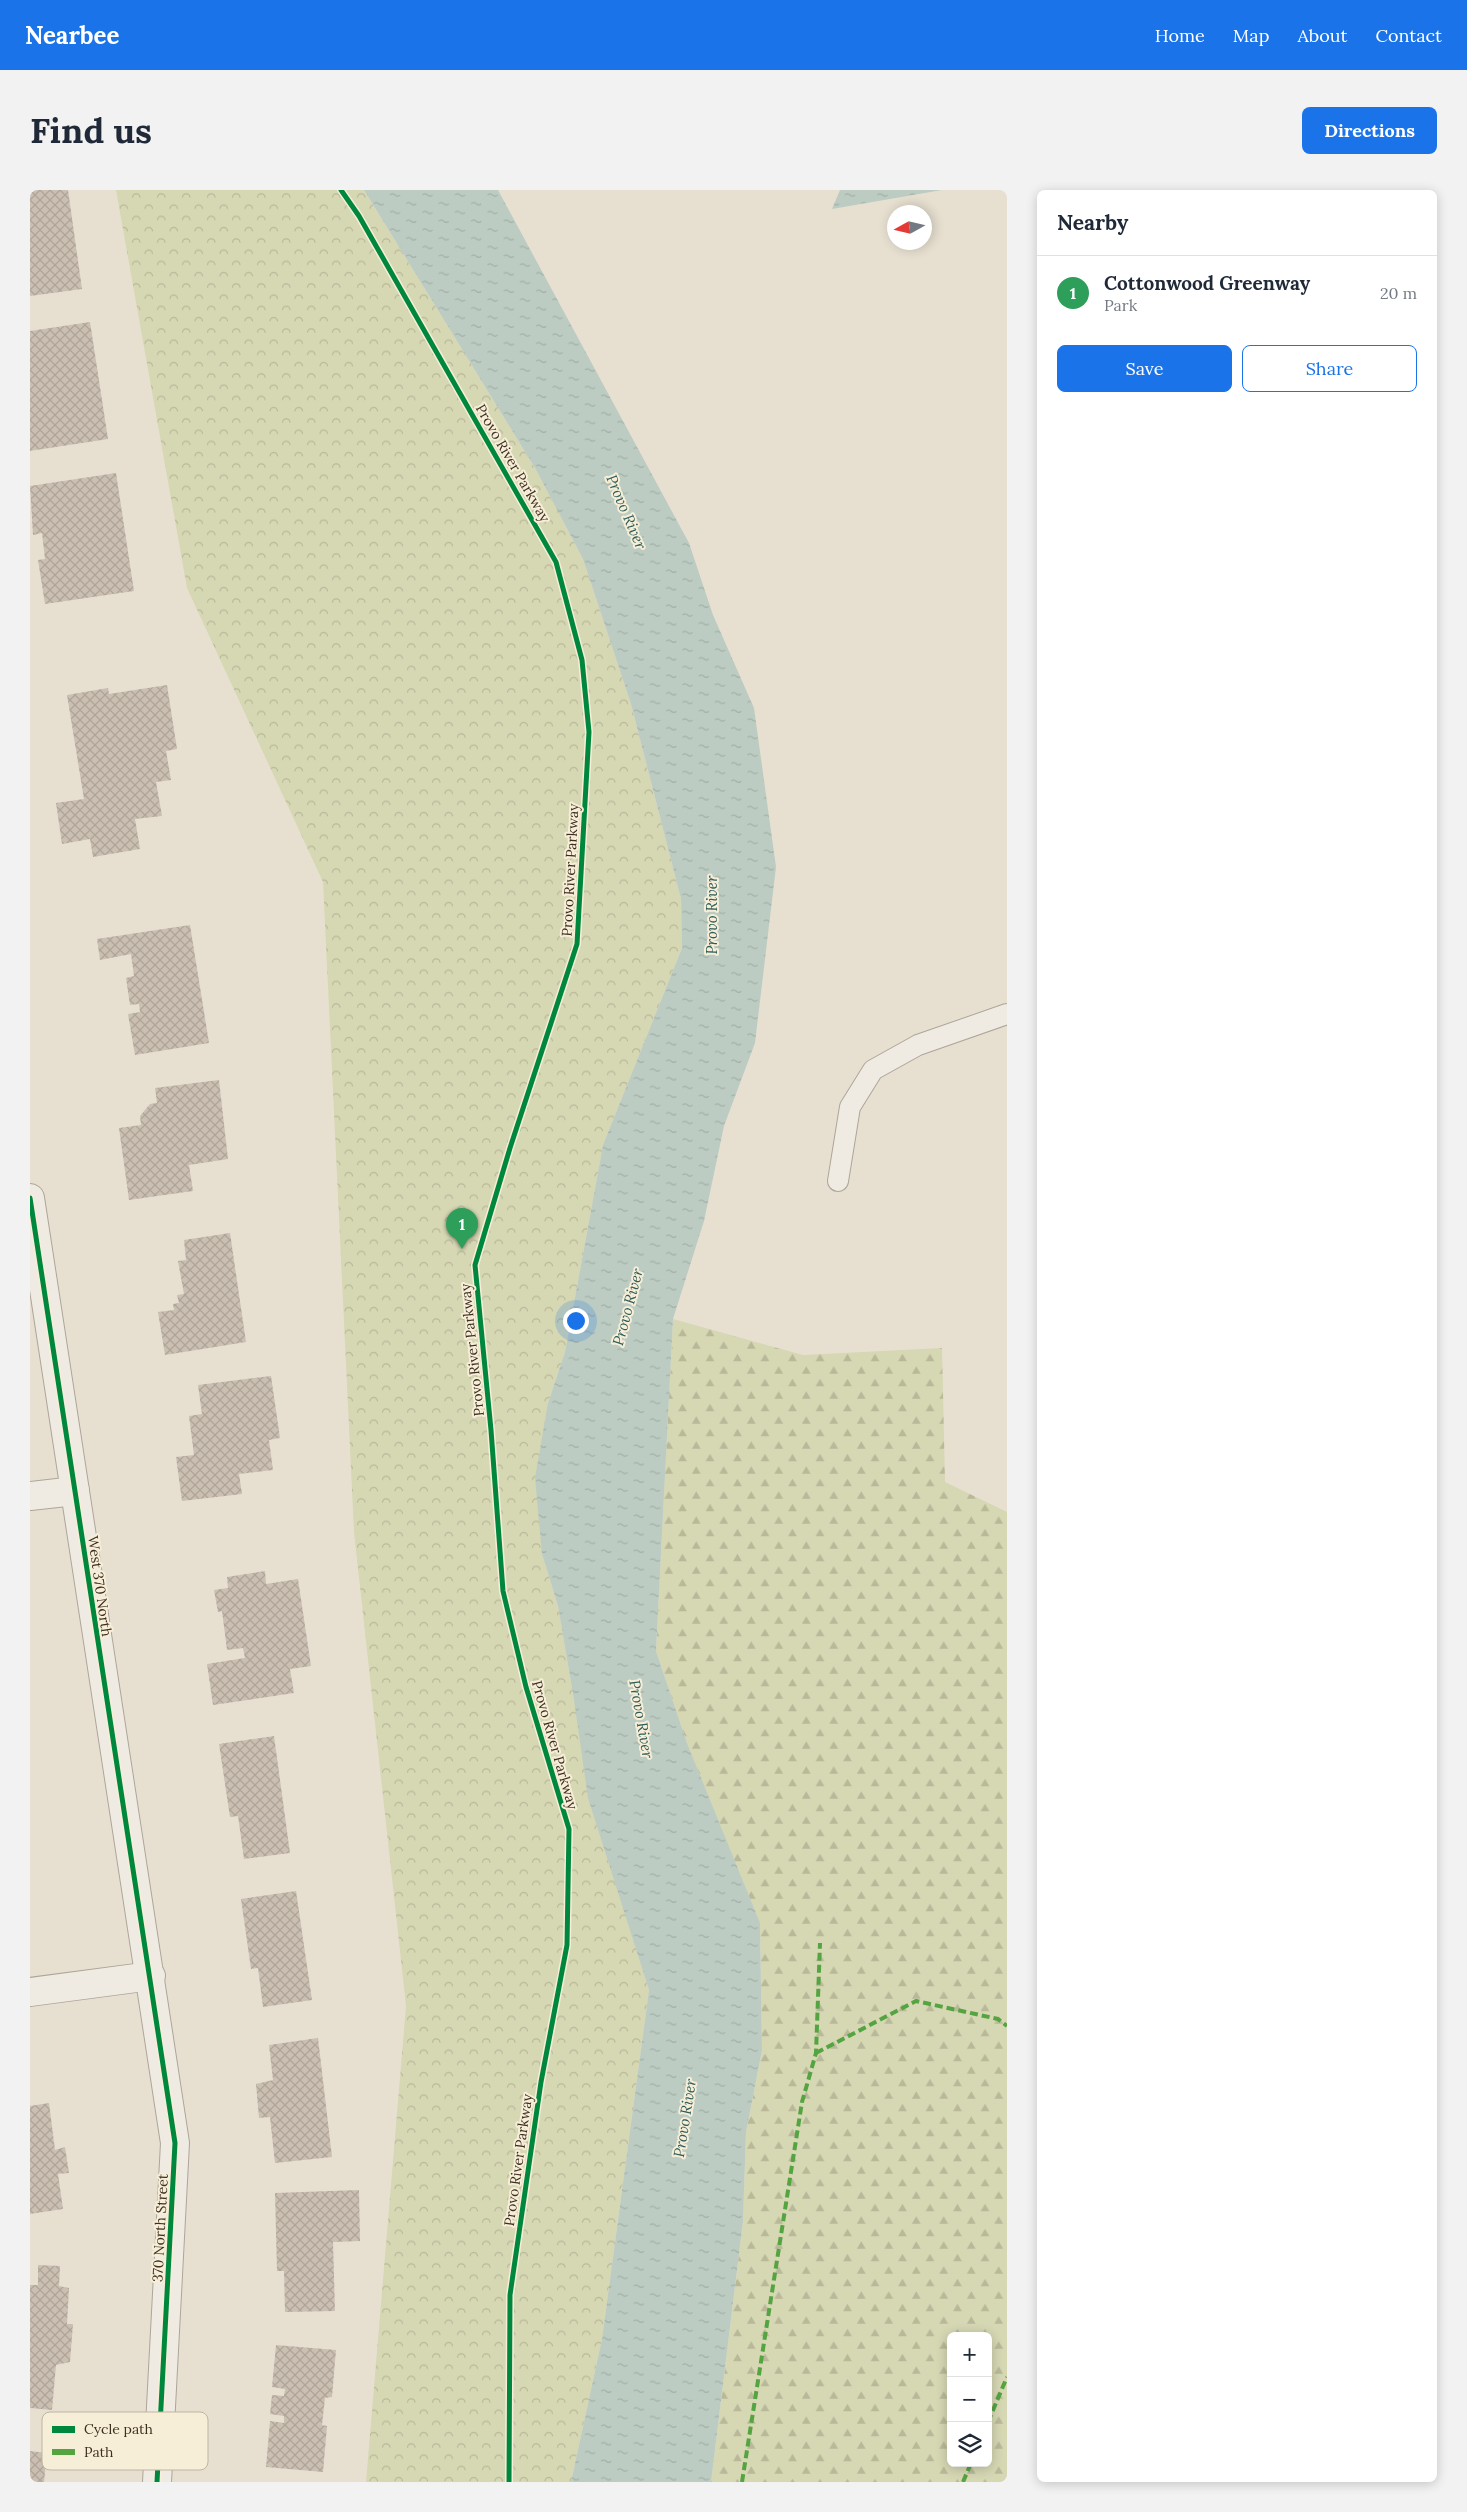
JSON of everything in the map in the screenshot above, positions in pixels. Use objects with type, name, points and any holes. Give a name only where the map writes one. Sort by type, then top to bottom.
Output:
[{"type":"street","name":"West 370 North","points":[[30,1198],[150,1976]]},
{"type":"street","points":[[30,1496],[74,1491]]},
{"type":"street","points":[[30,1992],[150,1976]]},
{"type":"street","name":"370 North Street","points":[[150,1976],[175,2143],[161,2412]]},
{"type":"lane","points":[[838,1182],[850,1107],[873,1070],[918,1045],[1007,1014]]},
{"type":"green space","points":[[116,190],[364,190],[535,468],[583,559],[631,704],[681,899],[682,948],[603,1145],[565,1352],[548,1403],[542,1554],[558,1606],[574,1700],[620,1896],[649,1990],[602,2339],[571,2482],[366,2482],[406,2006],[354,1532],[323,882],[187,588]]},
{"type":"green space","points":[[673,1319],[803,1355],[942,1348],[945,1482],[1007,1512],[1007,2482],[711,2482],[743,2221],[746,2132],[762,2050],[760,1924],[687,1743],[656,1651]]},
{"type":"water","name":"Provo River","points":[[364,190],[498,190],[689,543],[713,615],[754,708],[776,867],[755,1043],[724,1126],[704,1221],[673,1319],[656,1651],[687,1743],[760,1923],[762,2050],[746,2132],[743,2221],[711,2482],[571,2482],[602,2339],[649,1990],[588,1798],[558,1606],[542,1554],[535,1478],[548,1403],[565,1352],[603,1145],[682,948],[681,899],[631,704],[583,559],[535,468]]},
{"type":"water","points":[[840,190],[942,190],[832,209]]},
{"type":"building","points":[[30,190],[68,190],[82,289],[30,296]]},
{"type":"building","points":[[90,322],[108,439],[30,451],[30,331]]},
{"type":"building","points":[[116,473],[134,591],[45,604],[38,560],[45,559],[42,533],[33,535],[30,486]]},
{"type":"building","points":[[167,685],[177,749],[166,751],[171,780],[156,782],[162,816],[135,819],[140,849],[93,857],[90,839],[62,844],[56,803],[84,799],[67,695],[108,688],[109,694]]},
{"type":"building","points":[[190,925],[209,1043],[135,1055],[128,1014],[140,1012],[139,1004],[130,1005],[126,978],[134,976],[131,954],[100,960],[97,939]]},
{"type":"building","points":[[219,1080],[228,1159],[189,1165],[193,1191],[129,1200],[119,1128],[141,1125],[140,1116],[150,1104],[157,1103],[155,1088]]},
{"type":"building","points":[[230,1233],[246,1342],[165,1355],[158,1312],[174,1310],[173,1304],[179,1303],[177,1295],[184,1294],[178,1261],[186,1260],[184,1240]]},
{"type":"building","points":[[271,1376],[280,1438],[269,1440],[273,1470],[239,1474],[242,1494],[182,1501],[176,1457],[194,1455],[189,1416],[202,1414],[198,1385]]},
{"type":"building","points":[[265,1571],[266,1584],[298,1579],[311,1666],[290,1669],[294,1693],[213,1705],[207,1664],[245,1658],[243,1648],[227,1650],[222,1611],[218,1612],[214,1590],[228,1588],[227,1577]]},
{"type":"building","points":[[274,1736],[290,1853],[244,1859],[238,1816],[230,1817],[219,1744]]},
{"type":"building","points":[[296,1891],[312,2000],[263,2007],[258,1968],[251,1969],[241,1899]]},
{"type":"building","points":[[318,2038],[332,2157],[275,2163],[270,2117],[259,2118],[256,2084],[273,2080],[269,2045]]},
{"type":"building","points":[[49,2103],[55,2150],[65,2147],[69,2173],[58,2174],[63,2209],[30,2214],[30,2106]]},
{"type":"building","points":[[359,2190],[360,2241],[333,2242],[335,2311],[285,2312],[284,2271],[277,2271],[275,2193]]},
{"type":"building","points":[[38,2265],[60,2266],[59,2286],[69,2288],[67,2324],[73,2324],[70,2362],[56,2365],[52,2410],[30,2408],[30,2285],[38,2285]]},
{"type":"building","points":[[276,2345],[336,2350],[332,2397],[325,2398],[322,2425],[327,2426],[323,2472],[266,2467],[270,2421],[284,2423],[284,2416],[270,2414],[272,2395],[284,2396],[285,2389],[272,2387]]},
{"type":"building","points":[[30,2451],[42,2452],[42,2470],[45,2470],[44,2482],[30,2482]]},
{"type":"marked path","points":[[742,2482],[802,2102],[816,2053],[820,1943]]},
{"type":"marked path","points":[[816,2053],[916,2001],[998,2019],[1007,2026]]},
{"type":"marked path","points":[[992,2413],[1007,2377]]},
{"type":"marked path","points":[[963,2482],[969,2467]]},
{"type":"cycle path","name":"Provo River Parkway","points":[[341,190],[359,216],[556,562],[582,660],[589,732],[577,944],[510,1148],[475,1265],[491,1430],[503,1591],[526,1687],[569,1829],[567,1945],[541,2082],[510,2295],[509,2482]]},
{"type":"cycle path","points":[[30,1198],[175,2143],[161,2412]]},
{"type":"cycle path","points":[[157,2482],[158,2470]]},
{"type":"place","name":"Cottonwood Greenway","points":[[462,1249]]}]
